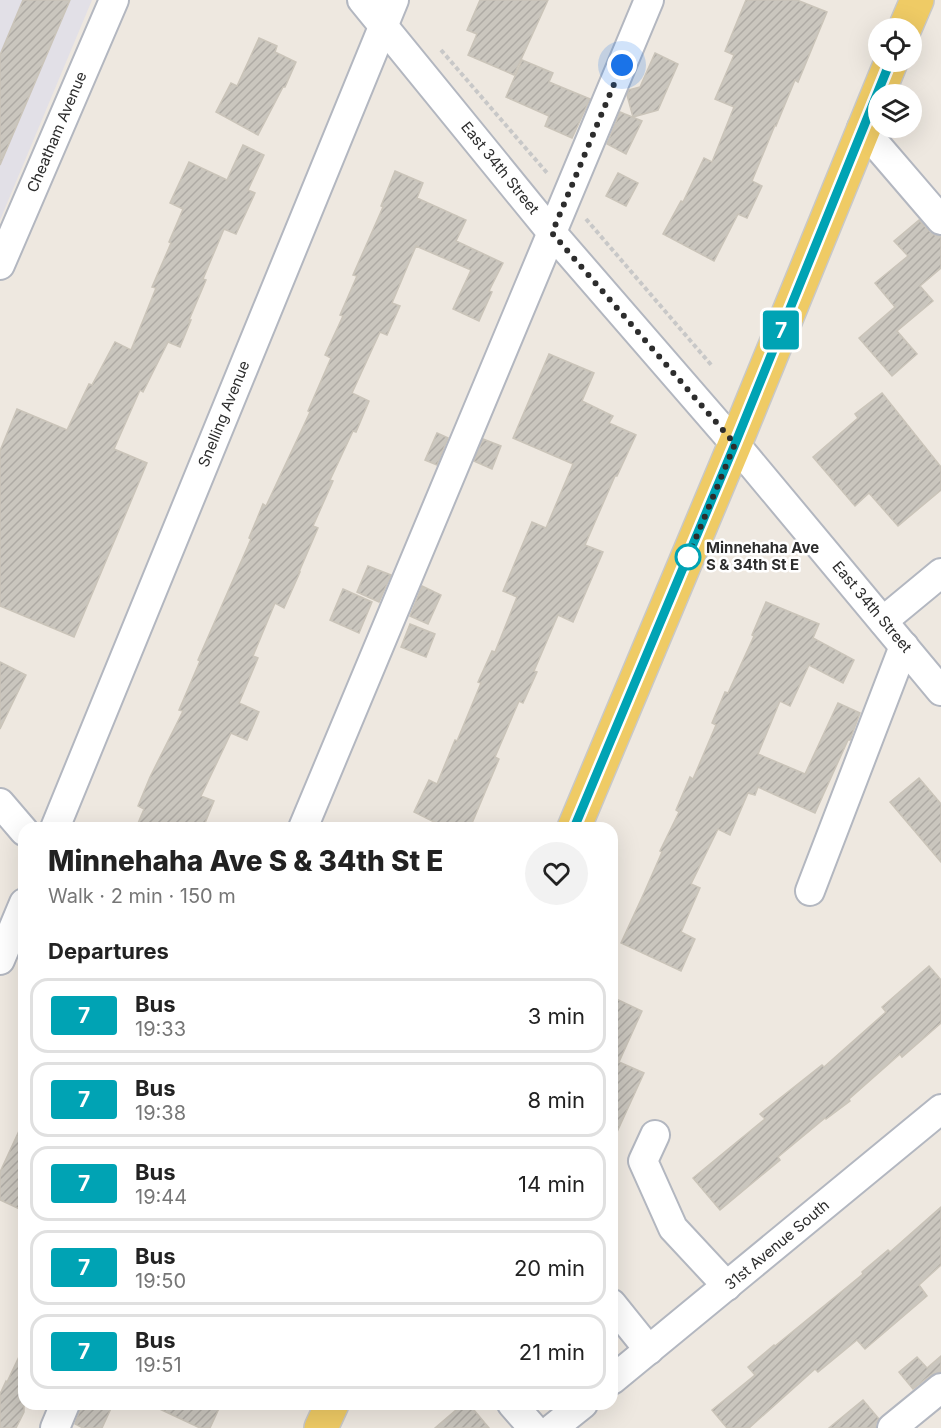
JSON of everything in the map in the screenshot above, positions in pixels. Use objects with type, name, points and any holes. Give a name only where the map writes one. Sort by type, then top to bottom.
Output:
[{"type":"main road","points":[[908,18],[916,0]]},
{"type":"main road","points":[[577,822],[735,444],[887,72]]},
{"type":"main road","points":[[321,1428],[329,1410]]},
{"type":"street","name":"Cheatham Avenue","points":[[0,265],[114,0]]},
{"type":"street","name":"East 34th Street","points":[[363,0],[389,12],[552,233],[735,444],[941,691]]},
{"type":"street","points":[[306,822],[649,0]]},
{"type":"street","name":"Snelling Avenue","points":[[57,822],[389,12]]},
{"type":"street","points":[[862,129],[941,220]]},
{"type":"street","points":[[883,621],[941,573]]},
{"type":"street","points":[[810,891],[904,646]]},
{"type":"street","points":[[0,803],[18,824]]},
{"type":"street","points":[[0,960],[18,917]]},
{"type":"street","name":"31st Avenue South","points":[[618,1375],[941,1109]]},
{"type":"street","points":[[655,1135],[643,1161],[673,1228],[727,1286]]},
{"type":"street","points":[[618,1311],[649,1350]]},
{"type":"street","points":[[892,1428],[941,1388]]},
{"type":"street","points":[[55,1428],[62,1410]]},
{"type":"street","points":[[517,1410],[532,1428]]},
{"type":"street","points":[[553,1428],[576,1410]]},
{"type":"shaded area","points":[[0,0],[92,0],[0,220]]},
{"type":"building","points":[[23,0],[70,0],[0,165],[0,55]]},
{"type":"building","points":[[480,0],[548,0],[514,75],[468,55],[477,34],[467,30]]},
{"type":"building","points":[[746,0],[797,0],[827,12],[798,82],[795,80],[752,181],[762,186],[747,218],[738,214],[714,261],[663,234],[681,201],[683,202],[704,158],[712,162],[734,107],[715,99],[734,55],[725,51]]},
{"type":"building","points":[[259,38],[277,46],[275,52],[296,62],[258,135],[216,112],[231,83],[237,86]]},
{"type":"building","points":[[655,53],[678,64],[658,110],[633,117],[627,95],[629,90],[640,87]]},
{"type":"building","points":[[522,60],[553,73],[549,82],[590,99],[572,138],[545,126],[549,116],[506,97]]},
{"type":"building","points":[[620,112],[642,121],[626,154],[607,144]]},
{"type":"building","points":[[243,145],[264,155],[248,190],[255,193],[236,234],[224,229],[203,279],[206,280],[180,347],[168,342],[143,392],[140,390],[114,449],[147,463],[74,637],[0,606],[0,451],[17,409],[67,430],[89,384],[92,385],[115,342],[131,350],[156,288],[152,287],[183,209],[170,203],[189,162],[227,180]]},
{"type":"building","points":[[395,171],[423,183],[417,198],[466,220],[456,241],[503,263],[489,291],[492,292],[479,321],[453,309],[471,270],[416,246],[392,303],[400,306],[387,335],[380,332],[352,393],[369,401],[356,432],[353,431],[330,480],[333,481],[313,526],[318,528],[284,608],[275,603],[253,656],[258,658],[239,703],[259,712],[247,740],[231,733],[201,796],[214,801],[205,822],[139,822],[144,809],[138,806],[183,711],[179,710],[200,661],[198,660],[251,539],[249,538],[263,504],[266,506],[310,412],[308,411],[331,358],[325,355],[343,316],[340,315],[357,276],[353,275],[383,207],[381,206]]},
{"type":"building","points":[[618,173],[638,183],[626,206],[606,196]]},
{"type":"building","points":[[919,220],[929,231],[941,236],[941,268],[920,286],[933,301],[897,331],[917,354],[892,376],[859,338],[895,307],[875,283],[908,256],[894,241]]},
{"type":"building","points":[[549,354],[594,373],[582,401],[613,416],[609,423],[636,435],[615,476],[585,545],[603,552],[573,622],[558,615],[534,671],[537,672],[523,703],[519,701],[495,757],[499,759],[473,822],[434,822],[414,812],[429,780],[437,784],[481,683],[478,682],[492,651],[495,652],[517,597],[503,591],[532,522],[546,528],[573,464],[513,438]]},
{"type":"building","points":[[882,393],[941,467],[941,490],[898,526],[869,493],[855,506],[813,457],[858,418],[855,414]]},
{"type":"building","points":[[437,433],[448,438],[437,465],[425,460]]},
{"type":"building","points":[[483,439],[501,446],[492,469],[474,461]]},
{"type":"building","points":[[368,566],[391,575],[379,602],[357,592]]},
{"type":"building","points":[[422,586],[441,595],[428,624],[410,616]]},
{"type":"building","points":[[343,589],[372,602],[359,633],[330,620]]},
{"type":"building","points":[[766,602],[819,624],[813,638],[854,660],[843,683],[809,665],[790,706],[780,701],[758,754],[805,774],[838,703],[860,713],[850,740],[848,740],[815,813],[758,787],[755,795],[748,793],[730,835],[718,829],[691,884],[700,888],[681,932],[695,939],[681,971],[621,943],[679,812],[676,810],[690,777],[693,779],[716,725],[712,723],[725,692],[728,693],[754,636],[752,635]]},
{"type":"building","points":[[410,624],[435,634],[426,657],[401,647]]},
{"type":"building","points":[[0,662],[26,675],[0,729]]},
{"type":"building","points":[[919,778],[941,804],[941,862],[890,802]]},
{"type":"building","points":[[929,966],[941,980],[941,1023],[902,1057],[900,1054],[849,1099],[850,1101],[825,1118],[778,1157],[780,1160],[720,1210],[693,1178],[765,1119],[760,1114],[822,1065],[824,1067],[886,1012],[882,1007]]},
{"type":"building","points":[[618,1000],[642,1011],[619,1062],[644,1073],[618,1130]]},
{"type":"building","points":[[18,1133],[18,1208],[0,1200],[0,1172]]},
{"type":"building","points":[[941,1207],[941,1265],[919,1285],[927,1296],[865,1349],[857,1340],[818,1372],[815,1369],[749,1428],[727,1428],[712,1410],[755,1375],[748,1367],[863,1274],[862,1272],[888,1250],[890,1252]]},
{"type":"building","points":[[941,1356],[941,1372],[931,1375],[913,1389],[899,1372],[917,1357],[927,1368]]},
{"type":"building","points":[[18,1359],[18,1410],[24,1410],[24,1412],[16,1428],[0,1428],[0,1394]]},
{"type":"building","points":[[863,1400],[879,1419],[876,1428],[829,1428]]},
{"type":"building","points":[[80,1410],[110,1410],[102,1428],[83,1428],[75,1424]]},
{"type":"building","points":[[162,1410],[218,1410],[210,1428],[200,1428]]},
{"type":"building","points":[[456,1410],[474,1410],[489,1428],[435,1428]]},
{"type":"bus line","name":"7","points":[[577,822],[735,444],[886,72]]},
{"type":"place","name":"Minnehaha Ave S & 34th St E","points":[[688,557]]},
{"type":"route","points":[[622,65],[552,233],[735,444],[688,557]]}]
